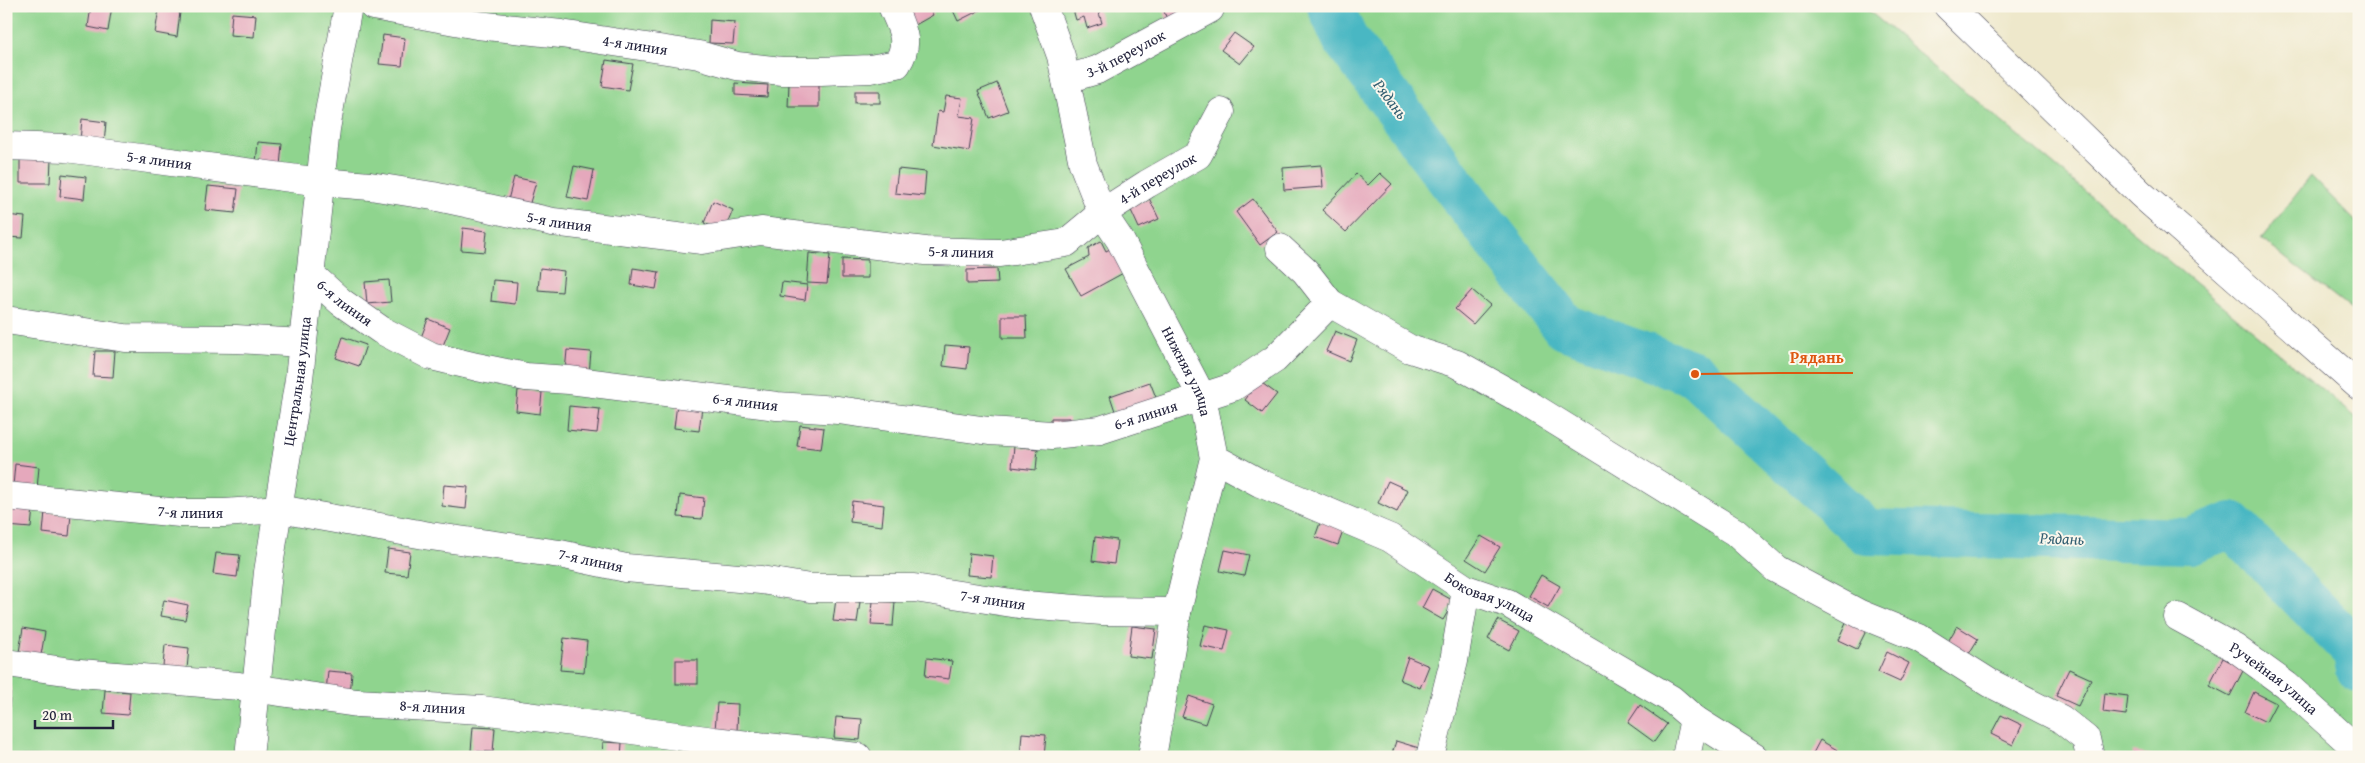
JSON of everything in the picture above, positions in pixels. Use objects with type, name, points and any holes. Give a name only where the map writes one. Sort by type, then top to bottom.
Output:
[{"type":"street","name":"Центральная улица","points":[[249,757],[268,572],[279,509],[302,343],[326,129],[348,6]]},
{"type":"street","name":"4-я линия","points":[[373,6],[476,25],[561,34],[699,55],[737,66],[782,71],[870,69],[897,64],[905,51],[903,31],[892,6]]},
{"type":"street","name":"Нижняя улица","points":[[1043,6],[1061,56],[1083,164],[1102,213],[1120,240],[1202,397],[1214,458],[1178,612],[1152,757]]},
{"type":"street","points":[[1948,6],[2142,194],[2359,386]]},
{"type":"street","name":"3-й переулок","points":[[1066,79],[1098,70],[1210,9]]},
{"type":"street","name":"4-й переулок","points":[[1102,213],[1147,184],[1198,155],[1221,112]]},
{"type":"street","name":"5-я линия","points":[[6,146],[66,148],[321,182],[370,186],[433,196],[553,222],[702,240],[761,231],[925,250],[1000,253],[1066,243],[1102,213]]},
{"type":"street","points":[[1280,248],[1305,271],[1330,303],[1410,349],[1457,364],[1520,399],[1735,532],[1776,569],[1860,614],[1919,638],[1990,683],[2061,719],[2086,739],[2090,757]]},
{"type":"street","name":"6-я линия","points":[[310,274],[341,302],[381,330],[431,356],[526,377],[569,380],[777,406],[838,410],[989,431],[1052,435],[1100,430],[1233,387],[1275,359],[1330,303]]},
{"type":"street","points":[[6,320],[125,338],[236,339],[302,343]]},
{"type":"street","name":"Боковая улица","points":[[1214,458],[1260,482],[1390,538],[1466,589],[1507,603],[1672,699],[1694,719],[1754,757]]},
{"type":"street","name":"7-я линия","points":[[6,496],[180,513],[224,514],[279,509],[430,536],[560,554],[626,568],[761,580],[810,588],[914,588],[1024,604],[1102,610],[1178,612]]},
{"type":"street","points":[[1430,757],[1454,661],[1466,589]]},
{"type":"street","name":"Ручейная улица","points":[[2178,617],[2235,648],[2264,669],[2327,721],[2359,751]]},
{"type":"street","name":"8-я линия","points":[[6,663],[80,673],[181,680],[356,703],[482,710],[714,741],[858,757]]},
{"type":"street","points":[[1686,757],[1694,719]]},
{"type":"green space","points":[[6,6],[1863,6],[2359,420],[2359,757],[6,757]]},
{"type":"green space","points":[[2311,176],[2359,225],[2359,315],[2261,239]]},
{"type":"building","points":[[91,6],[112,6],[108,31],[88,27]]},
{"type":"building","points":[[919,6],[928,6],[933,15],[910,28],[903,15]]},
{"type":"building","points":[[951,6],[978,6],[980,10],[958,21]]},
{"type":"building","points":[[1072,6],[1097,6],[1102,23],[1087,28],[1084,17],[1076,20]]},
{"type":"building","points":[[1162,6],[1195,6],[1168,22]]},
{"type":"building","points":[[159,9],[180,12],[177,37],[155,33]]},
{"type":"building","points":[[232,13],[256,15],[254,37],[230,35]]},
{"type":"building","points":[[710,20],[735,22],[733,44],[709,43]]},
{"type":"building","points":[[1234,33],[1254,47],[1240,64],[1221,50]]},
{"type":"building","points":[[383,35],[405,38],[402,66],[379,64]]},
{"type":"building","points":[[606,60],[633,64],[628,90],[602,86]]},
{"type":"building","points":[[735,83],[768,85],[767,97],[735,95]]},
{"type":"building","points":[[789,83],[819,83],[819,107],[788,107]]},
{"type":"building","points":[[997,83],[1008,111],[989,118],[978,91]]},
{"type":"building","points":[[855,91],[880,91],[880,103],[855,103]]},
{"type":"building","points":[[946,96],[962,98],[959,116],[974,118],[969,151],[933,145],[938,111],[943,112]]},
{"type":"building","points":[[82,119],[106,122],[104,144],[80,141]]},
{"type":"building","points":[[258,142],[282,144],[280,166],[256,163]]},
{"type":"building","points":[[20,159],[51,159],[50,183],[20,183]]},
{"type":"building","points":[[1321,165],[1323,187],[1284,190],[1283,168]]},
{"type":"building","points":[[574,166],[594,170],[588,201],[567,197]]},
{"type":"building","points":[[898,169],[926,172],[924,196],[895,193]]},
{"type":"building","points":[[1380,173],[1392,184],[1346,232],[1322,210],[1356,174],[1368,185]]},
{"type":"building","points":[[62,174],[86,177],[84,199],[60,196]]},
{"type":"building","points":[[514,177],[536,182],[529,206],[508,200]]},
{"type":"building","points":[[208,186],[238,189],[235,213],[205,210]]},
{"type":"building","points":[[1149,198],[1159,219],[1139,228],[1129,206]]},
{"type":"building","points":[[1253,199],[1278,232],[1260,245],[1236,212]]},
{"type":"building","points":[[713,201],[733,210],[724,232],[704,223]]},
{"type":"building","points":[[6,215],[25,217],[23,238],[6,237]]},
{"type":"building","points":[[463,228],[487,231],[485,252],[461,250]]},
{"type":"building","points":[[1101,241],[1106,251],[1114,247],[1127,271],[1081,296],[1066,269],[1089,257],[1088,248]]},
{"type":"building","points":[[809,253],[830,255],[827,284],[807,283]]},
{"type":"building","points":[[842,259],[868,260],[868,278],[842,278]]},
{"type":"building","points":[[540,268],[564,271],[562,292],[538,290]]},
{"type":"building","points":[[633,268],[659,272],[656,289],[631,285]]},
{"type":"building","points":[[997,269],[998,283],[967,284],[967,270]]},
{"type":"building","points":[[389,280],[391,302],[367,304],[365,282]]},
{"type":"building","points":[[493,280],[517,282],[515,304],[491,301]]},
{"type":"building","points":[[782,282],[807,285],[805,300],[780,296]]},
{"type":"building","points":[[1472,290],[1490,305],[1473,324],[1455,309]]},
{"type":"building","points":[[1002,316],[1026,316],[1027,338],[1002,338]]},
{"type":"building","points":[[428,319],[450,328],[442,348],[420,340]]},
{"type":"building","points":[[1335,331],[1357,340],[1349,361],[1326,351]]},
{"type":"building","points":[[343,337],[366,345],[359,366],[336,358]]},
{"type":"building","points":[[945,345],[969,347],[967,369],[943,366]]},
{"type":"building","points":[[567,350],[591,352],[589,374],[565,372]]},
{"type":"building","points":[[95,351],[115,351],[113,377],[93,376]]},
{"type":"building","points":[[1259,381],[1277,394],[1262,413],[1245,400]]},
{"type":"building","points":[[1150,382],[1157,400],[1116,414],[1110,396]]},
{"type":"building","points":[[518,390],[542,392],[540,414],[516,411]]},
{"type":"building","points":[[677,404],[702,407],[699,431],[674,428]]},
{"type":"building","points":[[569,406],[600,409],[597,433],[567,430]]},
{"type":"building","points":[[1051,418],[1069,418],[1069,429],[1051,430]]},
{"type":"building","points":[[800,425],[824,428],[821,449],[797,446]]},
{"type":"building","points":[[1014,446],[1038,449],[1036,470],[1012,467]]},
{"type":"building","points":[[15,464],[39,467],[37,489],[13,486]]},
{"type":"building","points":[[1388,481],[1408,490],[1397,512],[1378,503]]},
{"type":"building","points":[[444,485],[468,487],[466,509],[442,506]]},
{"type":"building","points":[[680,495],[704,498],[702,519],[678,517]]},
{"type":"building","points":[[852,501],[884,505],[882,526],[850,522]]},
{"type":"building","points":[[9,504],[33,507],[31,528],[7,526]]},
{"type":"building","points":[[45,511],[71,514],[69,536],[43,533]]},
{"type":"building","points":[[1321,520],[1344,529],[1338,545],[1315,537]]},
{"type":"building","points":[[1481,536],[1500,547],[1485,571],[1466,559]]},
{"type":"building","points":[[1095,537],[1117,540],[1114,564],[1092,561]]},
{"type":"building","points":[[388,549],[410,552],[407,575],[385,573]]},
{"type":"building","points":[[1225,550],[1249,555],[1244,576],[1220,571]]},
{"type":"building","points":[[216,553],[240,555],[237,577],[213,574]]},
{"type":"building","points":[[969,553],[993,556],[991,577],[967,575]]},
{"type":"building","points":[[1541,575],[1560,586],[1548,607],[1529,596]]},
{"type":"building","points":[[1432,589],[1454,601],[1443,620],[1422,608]]},
{"type":"building","points":[[836,599],[860,602],[857,623],[833,621]]},
{"type":"building","points":[[164,600],[188,605],[185,620],[161,616]]},
{"type":"building","points":[[873,601],[895,602],[893,626],[871,625]]},
{"type":"building","points":[[1498,620],[1519,631],[1509,650],[1488,639]]},
{"type":"building","points":[[1847,620],[1867,629],[1857,649],[1838,640]]},
{"type":"building","points":[[1205,625],[1229,630],[1224,651],[1200,646]]},
{"type":"building","points":[[1132,626],[1156,629],[1152,659],[1128,656]]},
{"type":"building","points":[[1957,626],[1978,639],[1967,657],[1946,645]]},
{"type":"building","points":[[23,628],[45,632],[41,655],[19,652]]},
{"type":"building","points":[[564,638],[587,641],[584,672],[560,670]]},
{"type":"building","points":[[165,645],[189,648],[187,669],[163,666]]},
{"type":"building","points":[[1887,652],[1909,663],[1900,682],[1878,672]]},
{"type":"building","points":[[1408,657],[1429,666],[1420,688],[1400,680]]},
{"type":"building","points":[[927,658],[952,661],[949,679],[925,676]]},
{"type":"building","points":[[2223,658],[2244,669],[2230,696],[2209,685]]},
{"type":"building","points":[[676,660],[698,660],[698,684],[676,684]]},
{"type":"building","points":[[2069,669],[2091,679],[2078,706],[2056,696]]},
{"type":"building","points":[[328,671],[352,673],[350,695],[326,692]]},
{"type":"building","points":[[6,684],[11,685],[9,709],[6,709]]},
{"type":"building","points":[[105,690],[130,692],[128,715],[103,713]]},
{"type":"building","points":[[2254,692],[2276,703],[2266,722],[2245,712]]},
{"type":"building","points":[[2105,693],[2128,696],[2126,715],[2103,712]]},
{"type":"building","points":[[1189,696],[1212,704],[1205,724],[1182,717]]},
{"type":"building","points":[[717,703],[738,704],[737,732],[715,731]]},
{"type":"building","points":[[1640,705],[1667,724],[1654,742],[1628,723]]},
{"type":"building","points":[[2001,715],[2022,725],[2013,745],[1991,734]]},
{"type":"building","points":[[836,717],[862,719],[860,740],[834,738]]},
{"type":"building","points":[[473,727],[495,728],[493,752],[471,751]]},
{"type":"building","points":[[1022,733],[1046,735],[1044,757],[1020,757]]},
{"type":"building","points":[[1820,740],[1839,751],[1836,757],[1811,757]]},
{"type":"building","points":[[1396,741],[1419,748],[1416,757],[1391,757]]},
{"type":"building","points":[[603,742],[622,743],[621,757],[602,757]]},
{"type":"building","points":[[2133,752],[2158,756],[2158,757],[2132,757]]},
{"type":"waterway","name":"Рядань","points":[[1330,6],[1345,39],[1469,205],[1565,327],[1695,374],[1867,532],[2190,541],[2232,525],[2355,651],[2359,669]]},
{"type":"place","name":"Рядань","points":[[1695,374]]}]
